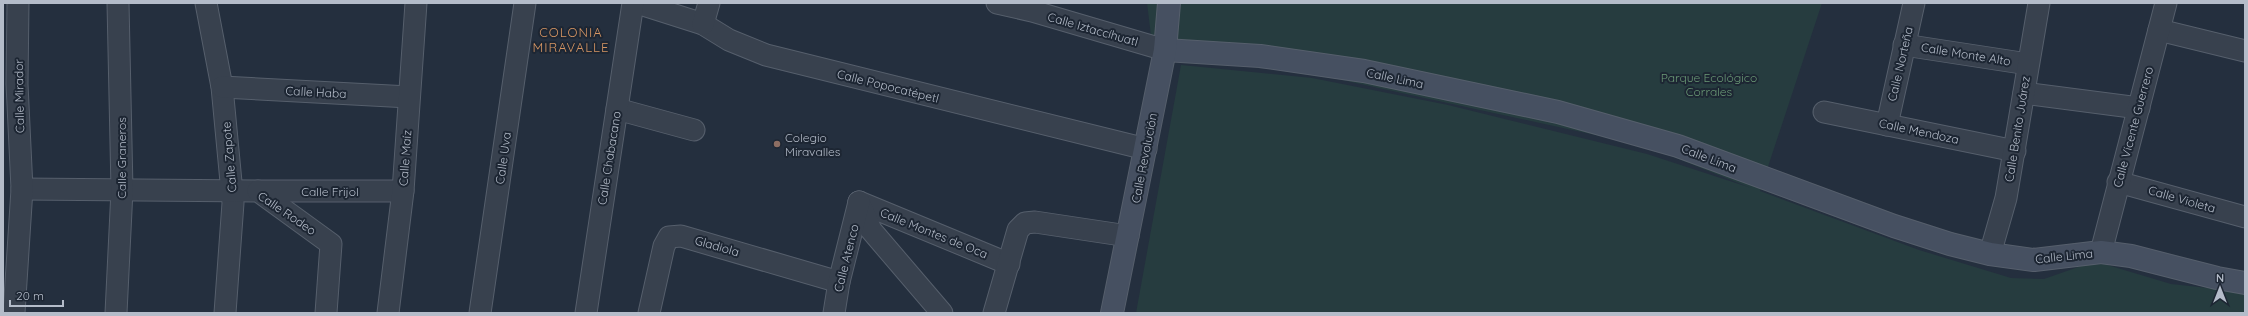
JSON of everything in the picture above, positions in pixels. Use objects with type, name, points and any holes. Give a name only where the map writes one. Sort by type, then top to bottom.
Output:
[{"type":"street","name":"Calle Mirador","points":[[14,313],[22,189],[17,84],[18,3]]},
{"type":"street","name":"Calle Graneros","points":[[116,313],[122,190],[118,3]]},
{"type":"street","name":"Calle Zapote","points":[[206,3],[222,87],[233,203],[225,313]]},
{"type":"street","name":"Calle Maíz","points":[[388,313],[403,191],[416,3]]},
{"type":"street","name":"Calle Uva","points":[[480,313],[525,3]]},
{"type":"street","name":"Calle Chabacano","points":[[586,313],[633,3]]},
{"type":"street","name":"Calle Popocatépetl","points":[[637,3],[703,24],[729,40],[766,55],[1146,149]]},
{"type":"street","points":[[703,24],[709,3]]},
{"type":"street","name":"Calle Iztaccíhuatl","points":[[997,3],[1032,11],[1165,50]]},
{"type":"street","name":"Calle Revolución","points":[[1112,313],[1165,50],[1169,3]]},
{"type":"street","name":"Calle Norteña","points":[[1887,124],[1914,3]]},
{"type":"street","name":"Calle Benito Juárez","points":[[1990,254],[2006,198],[2015,151],[2038,3]]},
{"type":"street","name":"Calle Vicente Guerrero","points":[[2101,252],[2118,182],[2166,3]]},
{"type":"street","points":[[2159,30],[2245,51]]},
{"type":"street","name":"Calle Monte Alto","points":[[1904,45],[2028,64]]},
{"type":"street","name":"Calle Lima","points":[[1165,50],[1260,56],[1364,71],[1558,112],[1678,146],[1894,226],[1950,244],[1990,254],[2034,260],[2101,252],[2131,256],[2217,278],[2245,283]]},
{"type":"street","name":"Calle Haba","points":[[222,87],[410,98]]},
{"type":"street","points":[[2024,93],[2139,108]]},
{"type":"street","points":[[617,109],[694,130]]},
{"type":"street","name":"Calle Mendoza","points":[[1824,112],[2015,151]]},
{"type":"street","name":"Calle Violeta","points":[[2118,182],[2245,217]]},
{"type":"street","points":[[22,189],[122,190]]},
{"type":"street","name":"Calle Rodeo","points":[[122,190],[258,191],[331,244],[326,313]]},
{"type":"street","name":"Calle Frijol","points":[[258,191],[403,191]]},
{"type":"street","points":[[860,202],[871,230],[942,313]]},
{"type":"street","name":"Calle Montes de Oca","points":[[860,202],[1009,264]]},
{"type":"street","name":"Calle Atenco","points":[[834,313],[839,282],[860,202]]},
{"type":"street","points":[[994,313],[1018,230],[1025,223],[1036,222],[1128,236]]},
{"type":"street","name":"Gladiola","points":[[649,313],[664,246],[670,237],[681,236],[839,282]]},
{"type":"green space","name":"Parque Ecológico Corrales","points":[[1147,3],[1822,3],[1760,191],[1919,250],[2011,278],[2044,279],[2084,265],[2104,264],[2171,284],[2245,292],[2245,313],[1136,313],[1181,65],[1312,78],[1448,105],[1647,154],[1751,188],[1646,146],[1273,65],[1153,52]]},
{"type":"place","name":"Colegio Miravalles","points":[[777,144]]},
{"type":"district","name":"COLONIA MIRAVALLE","points":[[571,40]]}]
